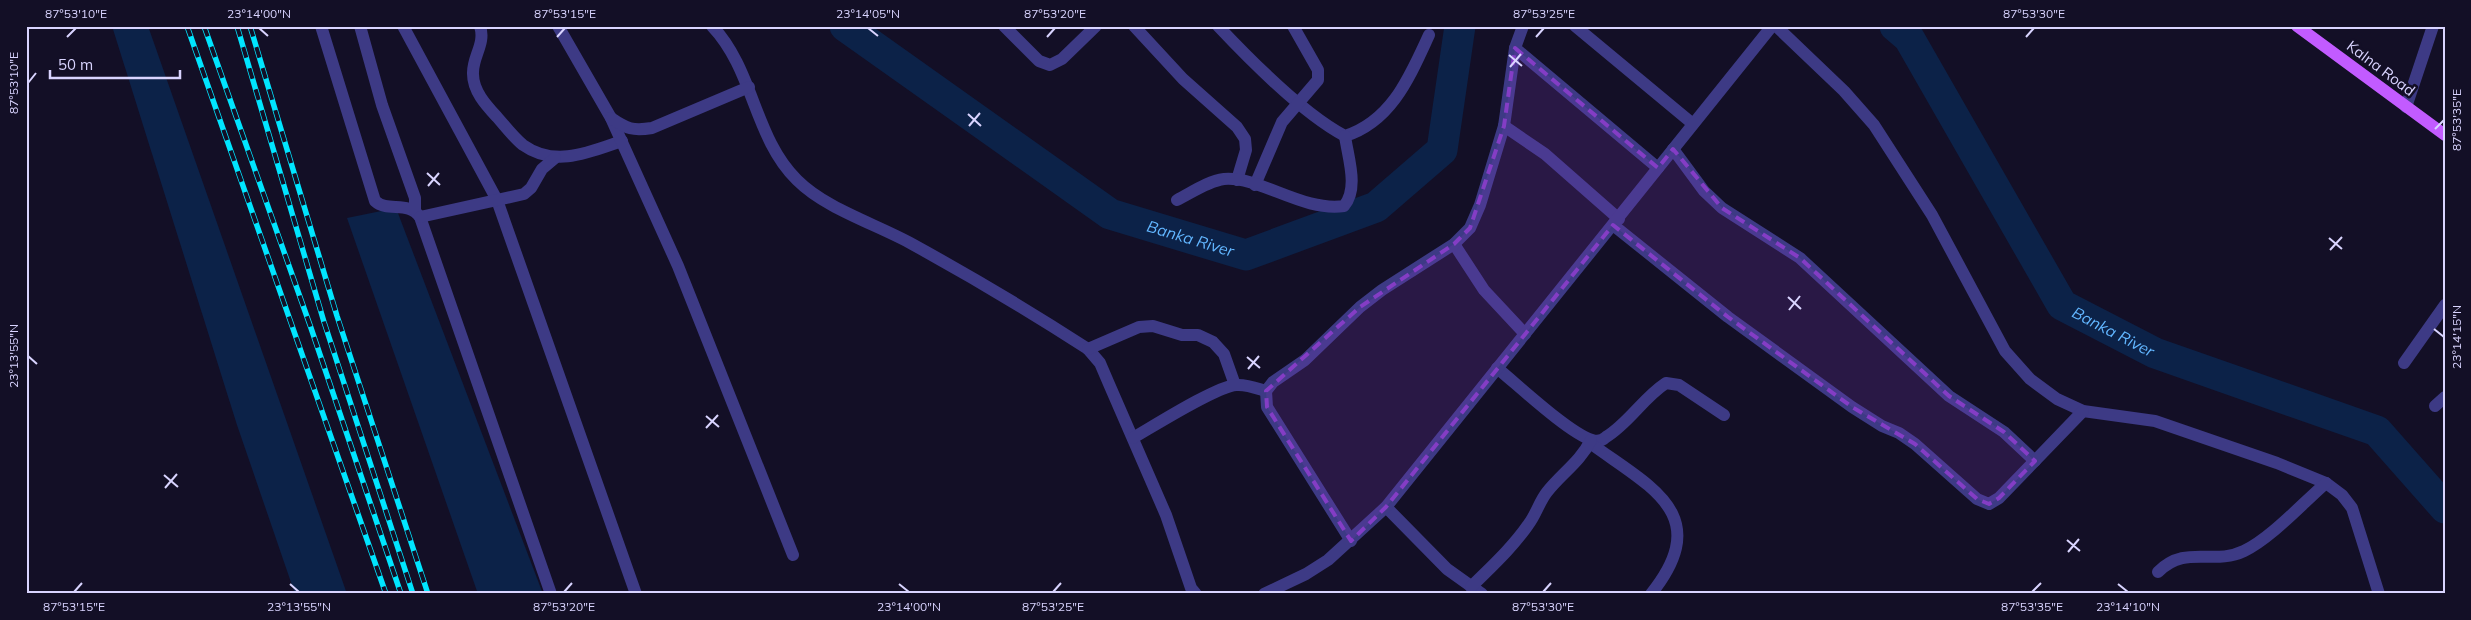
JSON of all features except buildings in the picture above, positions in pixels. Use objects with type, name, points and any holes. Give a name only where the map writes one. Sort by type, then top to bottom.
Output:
[{"type":"main road","name":"Kalna Road","points":[[2297,26],[2445,135]]},
{"type":"street","points":[[321,26],[375,201],[380,206],[408,207],[418,213],[524,194],[532,188],[542,168],[555,158]]},
{"type":"street","points":[[360,26],[382,104],[415,198],[418,213],[552,594]]},
{"type":"street","points":[[403,26],[497,200],[636,594]]},
{"type":"street","points":[[480,26],[482,43],[472,74],[476,89],[486,106],[522,144],[536,153],[555,158],[579,155],[622,141]]},
{"type":"street","points":[[558,26],[611,118],[678,266],[793,555]]},
{"type":"street","points":[[712,26],[736,57],[750,87],[770,141],[783,164],[798,181],[817,196],[912,244],[1088,349],[1100,363],[1166,515],[1191,588],[1196,594]]},
{"type":"street","points":[[1004,26],[1039,61],[1050,65],[1062,59],[1096,26]]},
{"type":"street","points":[[1134,26],[1183,79],[1241,133],[1245,139],[1246,150],[1238,180]]},
{"type":"street","points":[[1178,200],[1222,180],[1238,180],[1331,208],[1344,206],[1350,198],[1352,189],[1345,136],[1299,102],[1247,57],[1218,26]]},
{"type":"street","points":[[1255,185],[1282,122],[1318,80],[1318,70],[1293,26]]},
{"type":"street","points":[[1351,540],[1268,407],[1266,391],[1273,382],[1305,360],[1360,307],[1382,290],[1454,244],[1470,228],[1480,205],[1504,126],[1515,48],[1523,26]]},
{"type":"street","points":[[1575,26],[1693,124]]},
{"type":"street","points":[[1264,594],[1306,574],[1351,540],[1386,507],[1693,124],[1774,26],[1844,91],[1874,125],[1932,215],[2005,351],[2030,379],[2057,399],[2083,411],[2155,421],[2269,460],[2326,483],[2342,495],[2352,508],[2379,594]]},
{"type":"street","points":[[2406,107],[2432,26]]},
{"type":"street","points":[[1345,136],[1363,130],[1394,103],[1409,78],[1428,35]]},
{"type":"street","points":[[1515,48],[1658,168]]},
{"type":"street","points":[[611,118],[624,127],[636,131],[652,128],[750,87]]},
{"type":"street","points":[[1504,126],[1545,154],[1616,222],[1728,317],[1852,407],[1907,439],[1976,499],[1989,504],[1999,498],[2083,411]]},
{"type":"street","points":[[1673,149],[1704,191],[1722,208],[1800,258],[1949,396],[2004,432],[2035,461]]},
{"type":"street","points":[[1454,244],[1484,290],[1525,334]]},
{"type":"street","points":[[2404,363],[2445,305]]},
{"type":"street","points":[[1088,349],[1139,326],[1153,326],[1182,335],[1198,335],[1213,342],[1224,354],[1235,385]]},
{"type":"street","points":[[1497,368],[1574,430],[1658,492],[1671,509],[1678,527],[1674,557],[1664,576],[1651,594]]},
{"type":"street","points":[[1591,442],[1598,442],[1611,434],[1653,392],[1666,383],[1679,386],[1724,415]]},
{"type":"street","points":[[1133,438],[1218,391],[1235,385],[1250,386],[1266,391]]},
{"type":"street","points":[[2435,406],[2445,397]]},
{"type":"street","points":[[1386,507],[1423,547],[1476,590],[1530,523],[1543,496],[1554,483],[1574,467],[1591,442]]},
{"type":"street","points":[[2158,572],[2168,562],[2178,558],[2228,557],[2244,551],[2265,537],[2326,483]]},
{"type":"highlighted area","points":[[1515,48],[1658,168],[1673,149],[1722,208],[1800,258],[1949,396],[2004,432],[2035,461],[1999,498],[1989,504],[1977,499],[1915,444],[1852,407],[1728,317],[1613,225],[1386,507],[1351,541],[1267,407],[1266,391],[1360,307],[1454,244],[1470,228],[1504,126]]},
{"type":"water","points":[[112,26],[148,26],[347,594],[295,594],[237,425]]},
{"type":"water","points":[[396,208],[543,594],[478,594],[347,218]]},
{"type":"waterway","name":"Banka River","points":[[845,26],[1110,214],[1246,255],[1376,207],[1442,150],[1460,26]]},
{"type":"waterway","name":"Banka River","points":[[1895,26],[1909,38],[2062,305],[2155,353],[2377,431],[2445,508]]},
{"type":"railway","points":[[187,26],[386,594]]},
{"type":"railway","points":[[204,26],[311,328],[401,594]]},
{"type":"railway","points":[[237,26],[324,322],[413,594]]},
{"type":"railway","points":[[250,26],[337,316],[428,594]]}]
